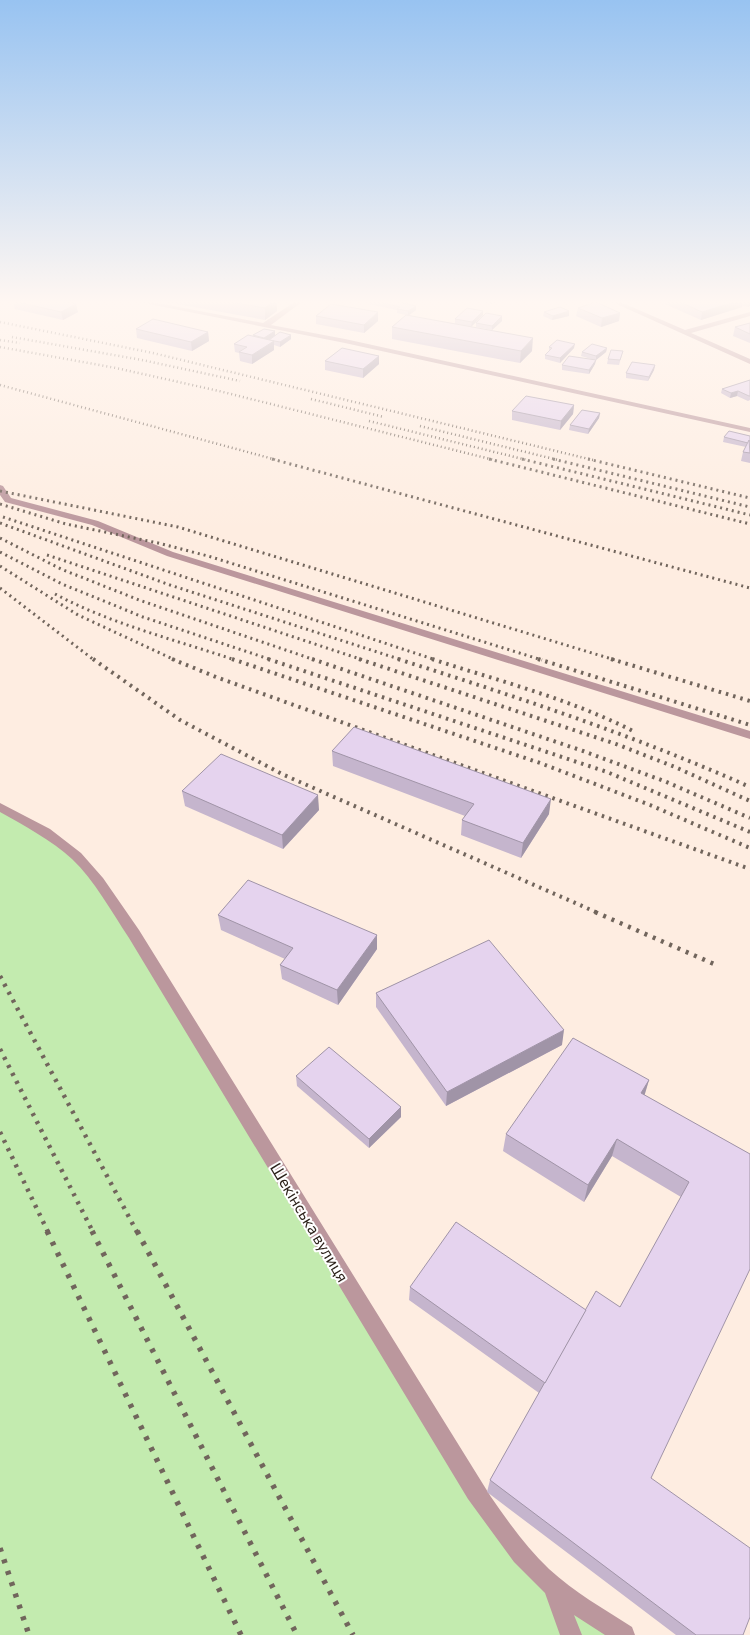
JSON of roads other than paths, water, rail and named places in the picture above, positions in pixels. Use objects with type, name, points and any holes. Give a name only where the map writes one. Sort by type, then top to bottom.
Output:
[{"type":"street","points":[[510,377],[750,430]]},
{"type":"street","points":[[0,488],[8,500],[95,523],[170,554],[750,735]]},
{"type":"street","name":"Шекінська вулиця","points":[[0,807],[61,843],[84,864],[103,888],[134,934],[475,1492],[514,1544],[553,1587],[624,1635]]},
{"type":"street","points":[[553,1587],[571,1635]]},
{"type":"railway","points":[[158,377],[494,460]]},
{"type":"railway","points":[[223,377],[240,381]]},
{"type":"railway","points":[[253,377],[593,460]]},
{"type":"railway","points":[[0,385],[277,460]]},
{"type":"railway","points":[[311,399],[384,417]]},
{"type":"railway","points":[[369,421],[527,460]]},
{"type":"railway","points":[[420,426],[558,460]]},
{"type":"railway","points":[[272,459],[750,588]]},
{"type":"railway","points":[[489,459],[750,524]]},
{"type":"railway","points":[[522,459],[750,515]]},
{"type":"railway","points":[[553,459],[750,507]]},
{"type":"railway","points":[[588,459],[750,498]]},
{"type":"railway","points":[[0,491],[178,527],[615,660]]},
{"type":"railway","points":[[0,504],[66,524],[158,543],[208,556],[542,660]]},
{"type":"railway","points":[[3,517],[436,660]]},
{"type":"railway","points":[[0,523],[170,585],[402,660]]},
{"type":"railway","points":[[0,538],[61,569],[139,600],[315,660]]},
{"type":"railway","points":[[0,552],[62,584],[143,617],[272,660]]},
{"type":"railway","points":[[47,555],[363,660]]},
{"type":"railway","points":[[0,566],[78,615],[175,660]]},
{"type":"railway","points":[[0,588],[94,660]]},
{"type":"railway","points":[[55,594],[76,605],[121,623],[234,660]]},
{"type":"railway","points":[[93,659],[180,720],[284,775],[598,913]]},
{"type":"railway","points":[[172,659],[216,677],[750,869]]},
{"type":"railway","points":[[268,659],[607,772],[750,832]]},
{"type":"railway","points":[[312,659],[583,751],[664,781],[750,818]]},
{"type":"railway","points":[[359,659],[616,744],[675,767],[750,801]]},
{"type":"railway","points":[[398,659],[620,734],[750,787]]},
{"type":"railway","points":[[432,659],[559,700],[633,731]]},
{"type":"railway","points":[[538,659],[750,725]]},
{"type":"railway","points":[[611,659],[750,701]]},
{"type":"railway","points":[[234,660],[540,763],[650,805],[750,848]]},
{"type":"railway","points":[[595,912],[714,964]]},
{"type":"railway","points":[[0,976],[137,1232]]},
{"type":"railway","points":[[0,1049],[93,1232]]},
{"type":"railway","points":[[0,1132],[48,1232]]},
{"type":"railway","points":[[47,1231],[241,1635]]},
{"type":"railway","points":[[92,1231],[297,1635]]},
{"type":"railway","points":[[137,1231],[353,1635]]},
{"type":"railway","points":[[0,1548],[29,1635]]}]
